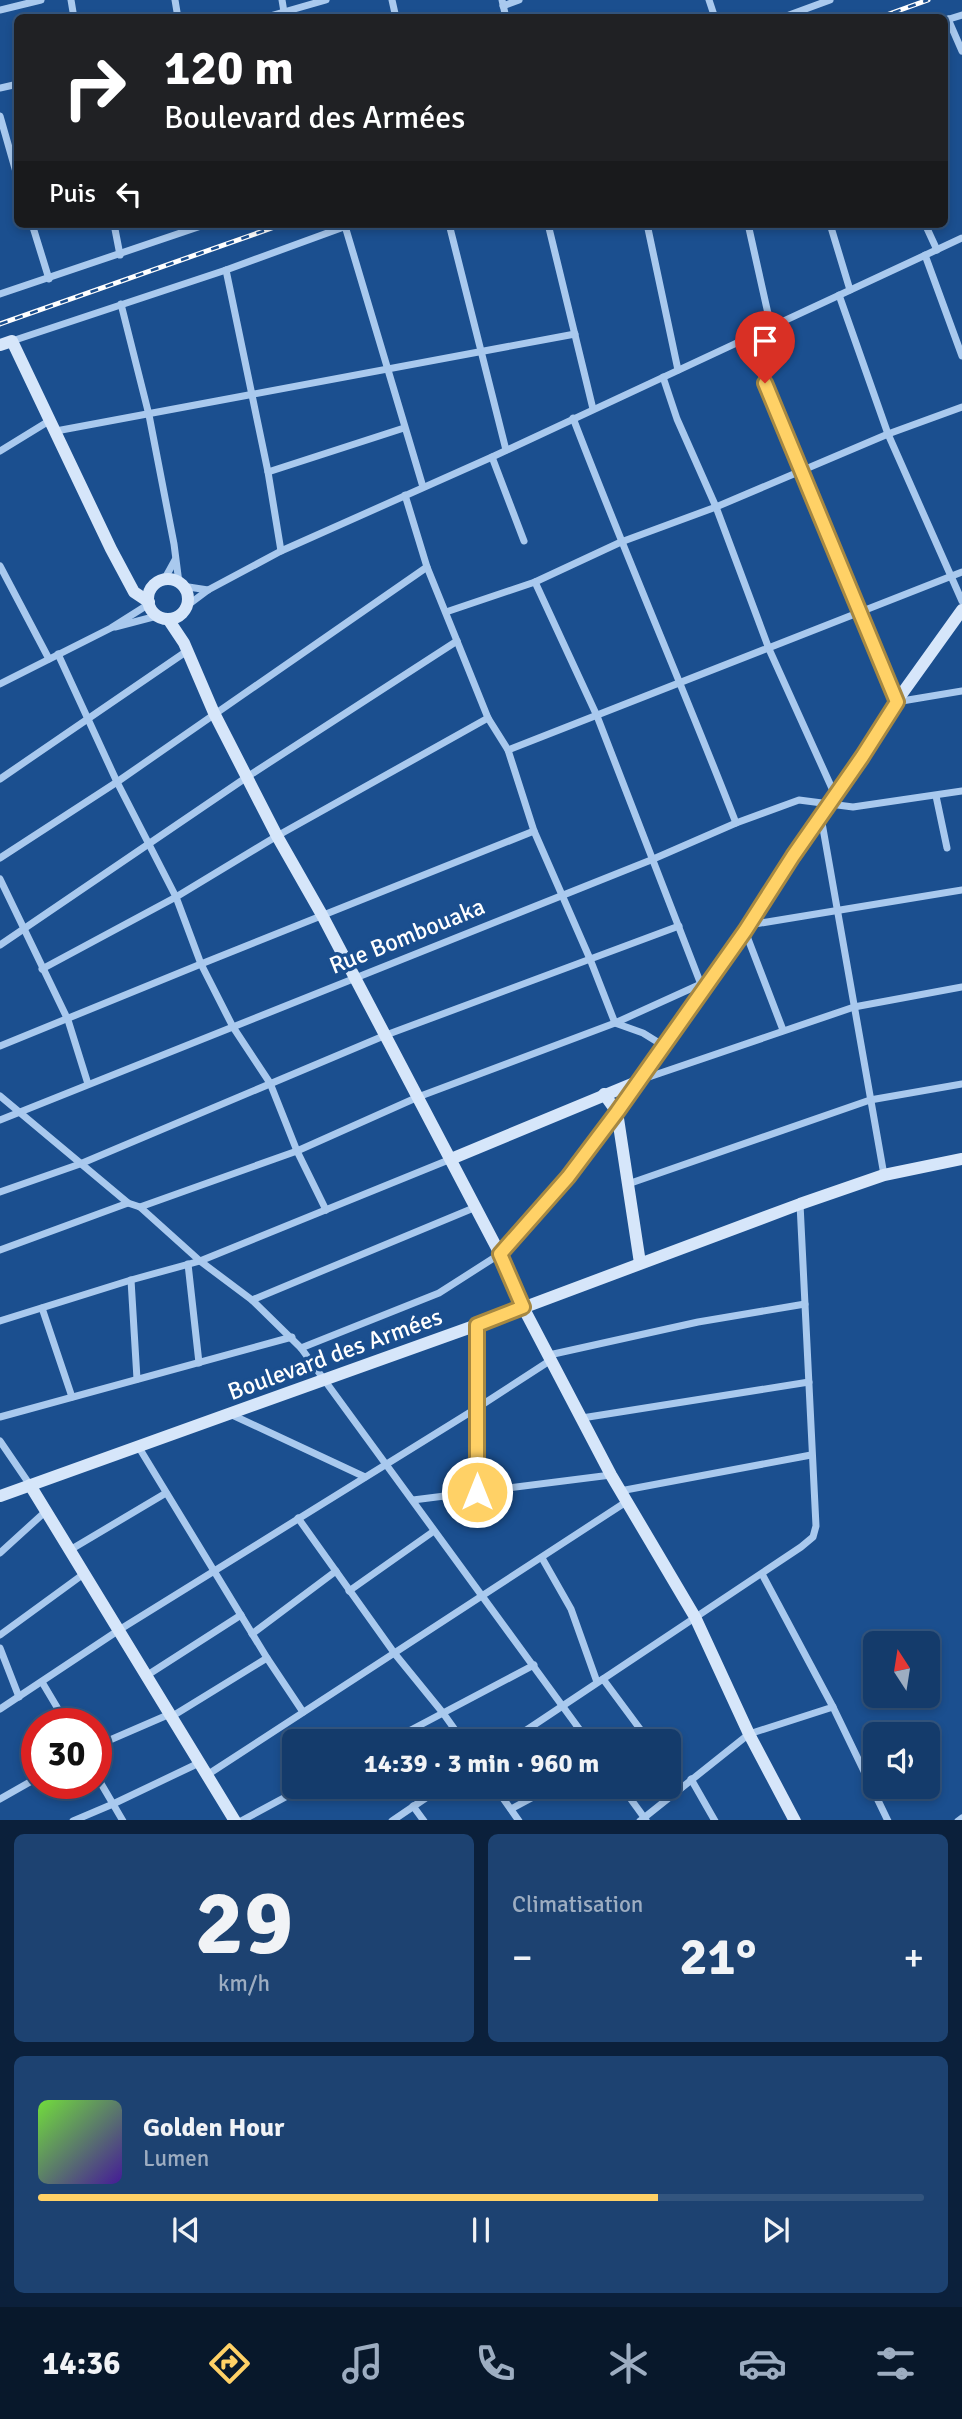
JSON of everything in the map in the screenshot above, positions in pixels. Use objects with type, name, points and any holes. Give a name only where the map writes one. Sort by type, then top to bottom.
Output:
[{"type":"main road","points":[[6,343],[53,426],[134,592],[149,603],[186,647],[214,713],[277,836],[322,915],[451,1159],[500,1254],[523,1307],[611,1475],[695,1617],[794,1820]]},
{"type":"main road","points":[[125,575],[135,582],[145,584],[161,581],[181,584],[187,593],[186,647]]},
{"type":"main road","points":[[149,603],[151,590],[161,581]]},
{"type":"main road","points":[[162,617],[186,609]]},
{"type":"main road","points":[[500,1254],[568,1177],[640,1081],[962,610]]},
{"type":"main road","points":[[451,1159],[640,1081]]},
{"type":"main road","points":[[604,1094],[617,1112],[640,1263]]},
{"type":"main road","name":"Boulevard des Armées","points":[[0,1496],[477,1325],[800,1204],[884,1175],[962,1159]]},
{"type":"main road","points":[[30,1485],[234,1820]]},
{"type":"street","points":[[0,10],[41,0]]},
{"type":"street","points":[[282,0],[285,14],[326,0]]},
{"type":"street","points":[[502,3],[519,0]]},
{"type":"street","points":[[791,14],[830,0]]},
{"type":"street","points":[[948,22],[962,51]]},
{"type":"street","points":[[0,116],[14,164]]},
{"type":"street","points":[[33,228],[50,279]]},
{"type":"street","points":[[115,228],[120,255]]},
{"type":"street","points":[[0,294],[196,228]]},
{"type":"street","points":[[6,343],[226,270],[341,228]]},
{"type":"street","points":[[350,228],[404,428],[423,487]]},
{"type":"street","points":[[450,228],[506,450]]},
{"type":"street","points":[[549,228],[593,409]]},
{"type":"street","points":[[648,228],[678,370]]},
{"type":"street","points":[[749,228],[771,327]]},
{"type":"street","points":[[831,228],[850,290]]},
{"type":"street","points":[[927,228],[937,250]]},
{"type":"street","points":[[186,609],[208,590],[281,551],[492,457],[962,238]]},
{"type":"street","points":[[925,255],[962,356]]},
{"type":"street","points":[[226,270],[253,395],[281,551]]},
{"type":"street","points":[[839,295],[888,434],[962,601]]},
{"type":"street","points":[[121,304],[149,415],[181,584],[208,590]]},
{"type":"street","points":[[0,451],[53,426],[149,415],[575,334]]},
{"type":"street","points":[[747,338],[897,702],[962,691]]},
{"type":"street","points":[[663,377],[677,419],[716,507],[769,649],[833,799]]},
{"type":"street","points":[[446,612],[535,582],[621,542],[716,507],[888,434],[962,407]]},
{"type":"street","points":[[573,418],[736,823]]},
{"type":"street","points":[[268,472],[404,428]]},
{"type":"street","points":[[492,457],[524,541]]},
{"type":"street","points":[[405,495],[427,567],[488,718],[508,750],[534,831],[615,1023],[643,1033],[664,1046]]},
{"type":"street","points":[[161,581],[170,572],[176,556]]},
{"type":"street","points":[[0,566],[49,659]]},
{"type":"street","points":[[0,858],[117,782],[427,567]]},
{"type":"street","points":[[508,750],[962,572]]},
{"type":"street","points":[[140,1207],[297,1151],[418,1097],[615,1023],[702,987],[597,716],[535,582]]},
{"type":"street","points":[[0,684],[111,628],[149,603]]},
{"type":"street","points":[[111,628],[162,617]]},
{"type":"street","points":[[0,945],[247,777],[457,641]]},
{"type":"street","points":[[0,779],[186,647]]},
{"type":"street","points":[[58,654],[117,782],[176,897],[201,964],[233,1027],[270,1083],[297,1151],[327,1210]]},
{"type":"street","points":[[43,969],[176,897],[277,836],[488,718]]},
{"type":"street","name":"Rue Bombouaka","points":[[0,1120],[799,800],[833,799],[853,807],[962,791]]},
{"type":"street","points":[[936,796],[947,848]]},
{"type":"street","points":[[821,817],[884,1175]]},
{"type":"street","points":[[0,1046],[534,831]]},
{"type":"street","points":[[0,879],[68,1020],[88,1084]]},
{"type":"street","points":[[783,1030],[747,928],[962,890]]},
{"type":"street","points":[[0,1192],[80,1164],[386,1035],[679,926]]},
{"type":"street","points":[[640,1081],[854,1006],[962,987]]},
{"type":"street","points":[[628,1184],[870,1100],[962,1084]]},
{"type":"street","points":[[0,1096],[128,1203],[140,1207],[200,1261],[252,1300],[292,1337],[579,1729]]},
{"type":"street","points":[[0,1321],[200,1261],[451,1159]]},
{"type":"street","points":[[0,1250],[128,1203]]},
{"type":"street","points":[[528,1729],[762,1574],[813,1537],[816,1526],[800,1204]]},
{"type":"street","points":[[252,1300],[475,1207]]},
{"type":"street","points":[[301,1348],[439,1293],[500,1254]]},
{"type":"street","points":[[188,1264],[199,1363]]},
{"type":"street","points":[[131,1280],[137,1379]]},
{"type":"street","points":[[0,1709],[214,1570],[477,1408],[550,1357],[709,1320],[805,1304]]},
{"type":"street","points":[[42,1308],[72,1397]]},
{"type":"street","points":[[477,1325],[477,1492]]},
{"type":"street","points":[[0,1417],[292,1337]]},
{"type":"street","points":[[582,1418],[809,1382]]},
{"type":"street","points":[[230,1414],[365,1477]]},
{"type":"street","points":[[0,1441],[30,1485]]},
{"type":"street","points":[[138,1446],[252,1634],[303,1712]]},
{"type":"street","points":[[207,1775],[542,1558],[623,1496],[811,1455]]},
{"type":"street","points":[[413,1500],[611,1475]]},
{"type":"street","points":[[70,1550],[166,1493]]},
{"type":"street","points":[[0,1553],[46,1511]]},
{"type":"street","points":[[298,1518],[395,1654],[454,1729]]},
{"type":"street","points":[[349,1591],[434,1531]]},
{"type":"street","points":[[542,1558],[571,1609],[600,1680],[639,1729]]},
{"type":"street","points":[[252,1634],[335,1571]]},
{"type":"street","points":[[0,1635],[85,1573]]},
{"type":"street","points":[[762,1574],[834,1707],[888,1820]]},
{"type":"street","points":[[146,1676],[241,1615]]},
{"type":"street","points":[[0,1648],[19,1697]]},
{"type":"street","points":[[112,1739],[170,1715],[267,1658]]},
{"type":"street","points":[[413,1729],[534,1665]]},
{"type":"street","points":[[42,1682],[57,1708]]},
{"type":"street","points":[[630,1799],[643,1819],[750,1734],[834,1707]]},
{"type":"street","points":[[75,1820],[199,1763]]},
{"type":"street","points":[[691,1779],[714,1820]]},
{"type":"street","points":[[0,1798],[21,1787]]},
{"type":"street","points":[[110,1799],[121,1820]]},
{"type":"street","points":[[243,1820],[282,1799]]},
{"type":"street","points":[[393,1820],[424,1799]]},
{"type":"street","points":[[504,1799],[518,1820]]},
{"type":"street","points":[[512,1809],[530,1799]]},
{"type":"street","points":[[413,1806],[423,1820]]},
{"type":"railway","points":[[889,14],[928,0]]},
{"type":"railway","points":[[0,324],[272,228]]},
{"type":"route","points":[[477,1492],[477,1325],[523,1307],[500,1254],[568,1177],[617,1112],[745,931],[897,702],[765,383]]}]
